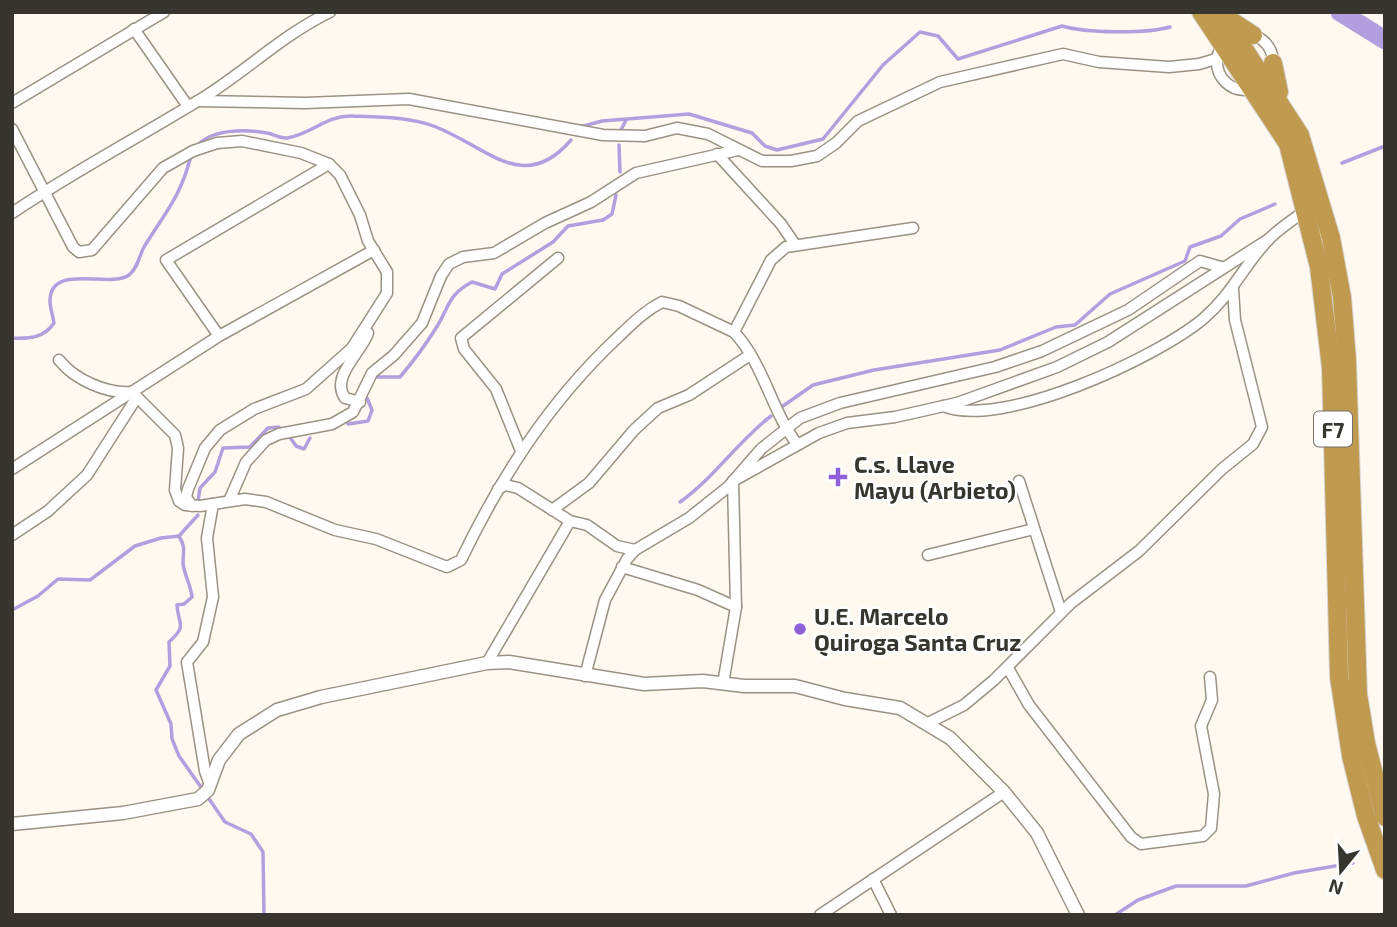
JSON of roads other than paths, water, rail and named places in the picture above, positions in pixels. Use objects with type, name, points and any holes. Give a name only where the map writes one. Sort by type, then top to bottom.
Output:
[{"type":"highway","points":[[1211,13],[1253,35]]},
{"type":"highway","name":"F7","points":[[1211,13],[1225,46],[1264,78],[1288,144],[1319,267],[1331,368],[1339,677],[1344,715],[1366,816],[1385,870]]},
{"type":"highway","points":[[1264,78],[1275,108]]},
{"type":"highway","points":[[1235,88],[1275,108]]},
{"type":"highway","name":"F7","points":[[1275,108],[1300,135],[1331,238],[1342,297],[1358,694],[1366,743],[1385,817]]},
{"type":"street","points":[[12,103],[164,12]]},
{"type":"street","points":[[12,213],[187,105],[198,101],[270,54],[306,24],[330,12]]},
{"type":"street","points":[[134,29],[187,105]]},
{"type":"street","points":[[198,101],[305,103],[409,99],[603,135],[645,136],[677,128],[708,134],[762,161],[791,161],[817,156],[836,143],[858,121],[940,82],[1063,54],[1099,62],[1169,67],[1199,64],[1225,46],[1253,35],[1268,46],[1264,78],[1235,88],[1220,77],[1225,46]]},
{"type":"street","points":[[12,129],[47,192],[73,247],[86,253],[120,220],[163,168],[193,151],[217,143],[242,141],[301,153],[329,164],[340,175],[389,281],[387,293],[352,348],[306,389],[254,409],[211,437],[188,489],[186,497],[192,506]]},
{"type":"street","points":[[229,501],[246,462],[266,440],[279,434],[316,429],[345,419],[360,402],[372,373],[402,347],[422,323],[441,276],[449,264],[463,257],[494,253],[545,223],[591,202],[636,173],[738,150]]},
{"type":"street","points":[[717,154],[781,224],[794,243]]},
{"type":"street","points":[[219,336],[166,260],[329,164]]},
{"type":"street","points":[[733,481],[762,468],[797,444],[847,423],[895,417],[943,406],[1015,384],[1108,342],[1220,267],[1269,239],[1304,211]]},
{"type":"street","points":[[734,332],[771,260],[794,243],[913,228]]},
{"type":"street","points":[[943,406],[959,413],[974,412],[1018,403],[1109,375],[1193,326],[1233,289],[1269,239]]},
{"type":"street","points":[[12,470],[135,394],[219,336],[374,250]]},
{"type":"street","points":[[521,451],[496,389],[464,349],[461,338],[558,258]]},
{"type":"street","points":[[585,676],[605,600],[622,567],[635,550],[689,518],[733,481],[761,449],[800,418],[840,403],[995,367],[1042,351],[1128,310],[1200,261],[1220,267]]},
{"type":"street","points":[[928,723],[964,705],[1008,668],[1061,612],[1139,551],[1222,469],[1259,439],[1262,427],[1235,320],[1233,289]]},
{"type":"street","points":[[59,360],[66,369],[85,380],[116,393],[135,394],[175,435],[176,496],[192,506],[229,501],[266,502],[335,530],[376,538],[447,567],[461,560],[521,451],[571,383],[654,306],[670,302],[734,332],[750,355],[786,429],[797,444]]},
{"type":"street","points":[[360,402],[345,398],[340,384],[342,376],[366,338],[373,317]]},
{"type":"street","points":[[552,510],[589,483],[634,430],[658,408],[688,395],[750,355]]},
{"type":"street","points":[[12,535],[48,512],[87,475],[135,394]]},
{"type":"street","points":[[723,684],[736,607],[733,481]]},
{"type":"street","points":[[1019,481],[1061,612]]},
{"type":"street","points":[[498,489],[511,485],[570,521],[587,525],[617,547],[635,550]]},
{"type":"street","points":[[210,785],[205,771],[187,662],[203,642],[213,597],[206,538],[213,504]]},
{"type":"street","points":[[487,663],[570,521]]},
{"type":"street","points":[[928,555],[1034,529]]},
{"type":"street","points":[[622,567],[698,590],[736,607]]},
{"type":"street","points":[[12,824],[123,813],[191,800],[204,795],[219,760],[239,734],[277,710],[321,697],[487,663],[509,662],[644,684],[703,681],[810,689],[845,699],[900,708],[928,723],[970,755],[1004,792],[1037,833],[1078,915]]},
{"type":"street","points":[[1008,668],[1029,705],[1131,837],[1141,844],[1203,836],[1212,828],[1214,794],[1201,726],[1212,700],[1210,677]]},
{"type":"street","points":[[820,915],[1004,792]]},
{"type":"street","points":[[873,879],[891,915]]},
{"type":"waterway","points":[[1340,12],[1385,40]]},
{"type":"waterway","points":[[580,127],[602,121],[689,114],[752,133],[765,146],[777,150],[823,139],[883,65],[920,32],[938,36],[958,59],[1062,26],[1116,32],[1170,27]]},
{"type":"waterway","points":[[197,146],[211,136],[239,131],[287,138],[335,119],[352,116],[416,121],[436,127],[505,162],[521,165],[537,164],[554,156],[571,140]]},
{"type":"waterway","points":[[621,130],[626,120]]},
{"type":"waterway","points":[[619,145],[620,172]]},
{"type":"waterway","points":[[1342,163],[1385,146]]},
{"type":"waterway","points":[[12,338],[36,337],[50,328],[54,323],[50,301],[53,289],[60,282],[70,279],[120,279],[132,272],[177,194],[191,156]]},
{"type":"waterway","points":[[374,377],[400,377],[432,334],[457,292],[472,282],[495,289],[502,274],[553,242],[568,226],[603,220],[612,214],[616,195]]},
{"type":"waterway","points":[[783,406],[813,385],[874,370],[1000,350],[1056,327],[1075,325],[1110,294],[1185,261],[1190,247],[1221,236],[1240,219],[1275,204]]},
{"type":"waterway","points":[[348,424],[368,421],[372,410],[367,398]]},
{"type":"waterway","points":[[680,502],[771,416]]},
{"type":"waterway","points":[[198,501],[200,488],[215,472],[223,448],[250,447],[268,428],[279,427]]},
{"type":"waterway","points":[[289,436],[296,446],[304,449],[310,438]]},
{"type":"waterway","points":[[198,515],[179,536],[192,597],[184,604],[177,605],[180,628],[169,642],[170,666],[156,690],[171,724],[172,739],[179,756],[203,790]]},
{"type":"waterway","points":[[12,610],[38,596],[58,579],[90,580],[135,546],[179,536]]},
{"type":"waterway","points":[[207,796],[225,822],[251,834],[263,852],[264,915]]},
{"type":"waterway","points":[[1115,915],[1138,900],[1176,886],[1246,886],[1294,873],[1353,863]]},
{"type":"place","name":"C.s. Llave Mayu (Arbieto)","points":[[838,477]]},
{"type":"place","name":"U.E. Marcelo Quiroga Santa Cruz","points":[[800,629]]}]
